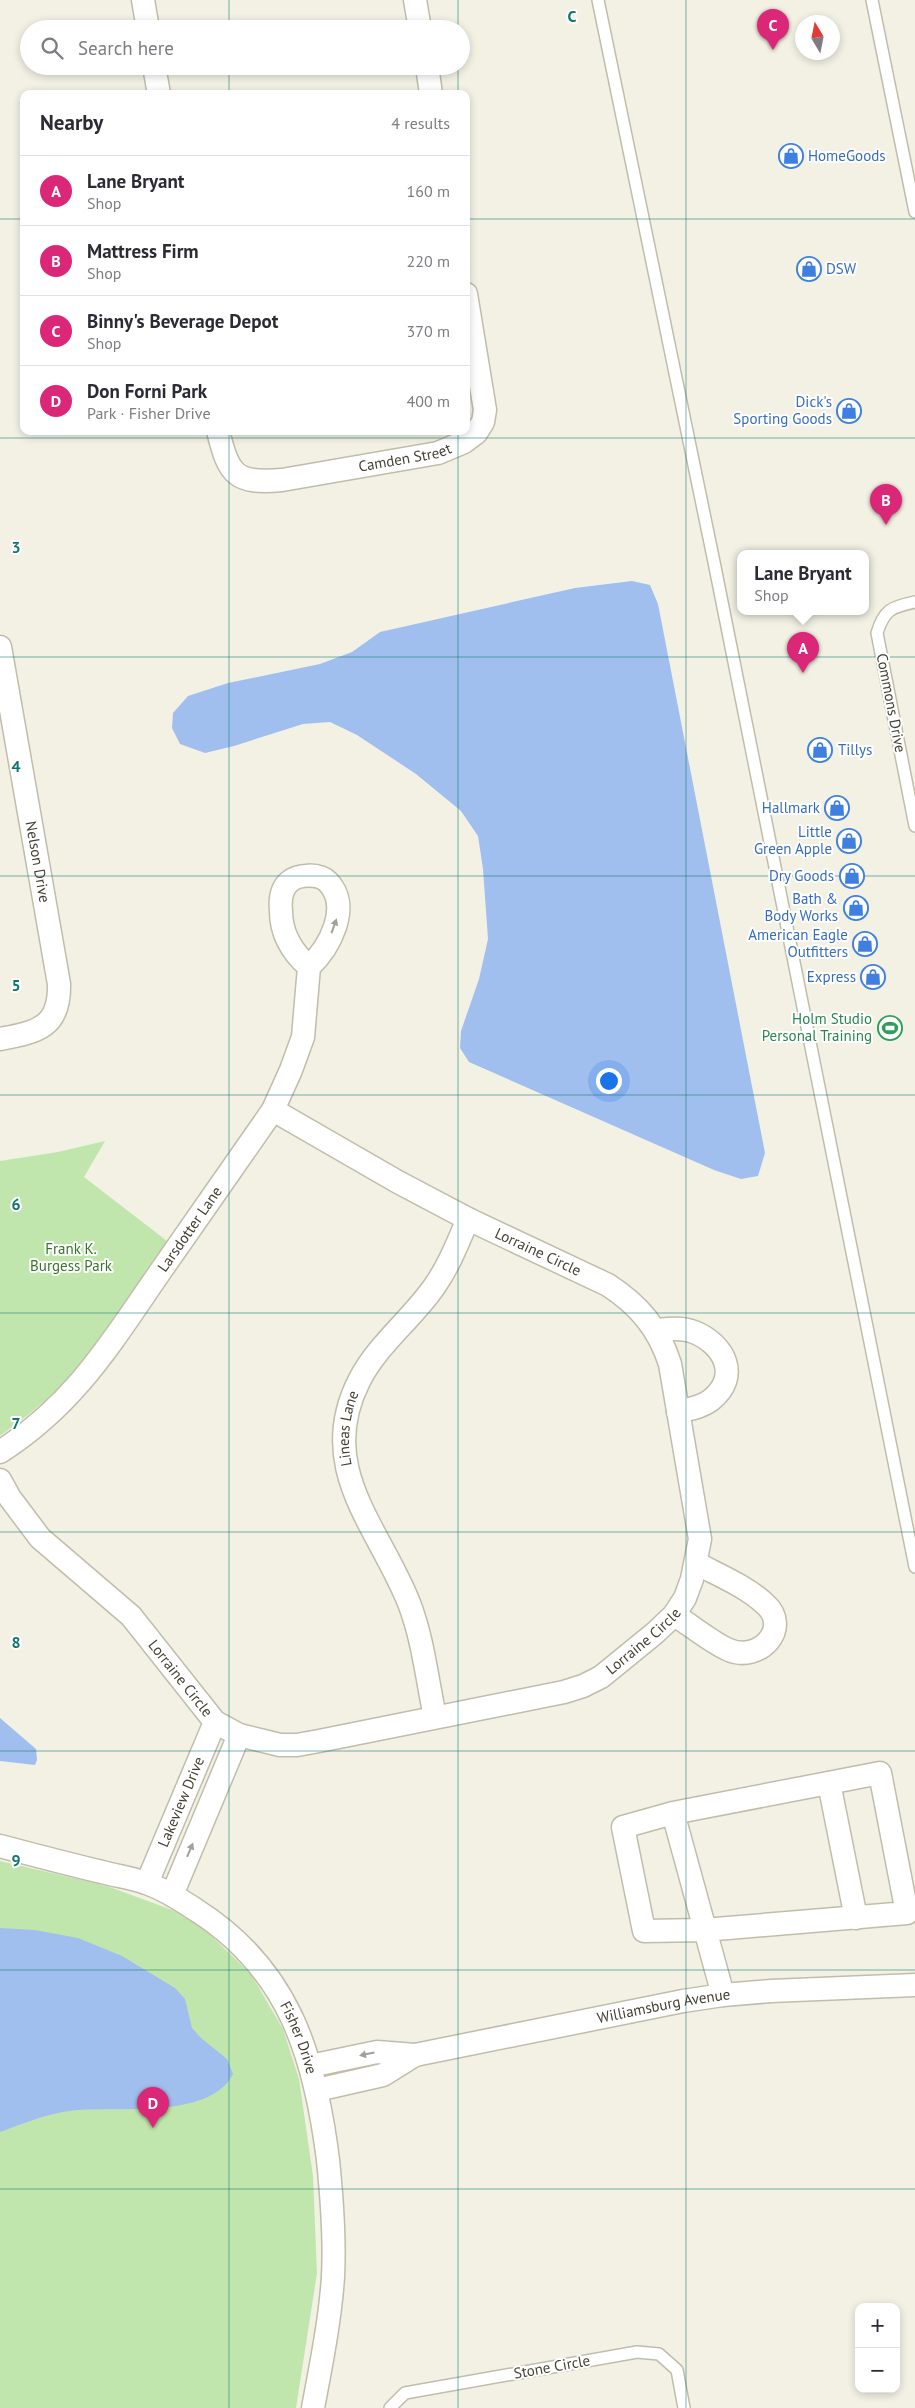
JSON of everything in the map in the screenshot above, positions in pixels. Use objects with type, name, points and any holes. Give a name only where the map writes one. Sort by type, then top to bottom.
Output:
[{"type":"street","points":[[143,0],[146,20]]},
{"type":"street","points":[[415,0],[418,20]]},
{"type":"street","points":[[156,75],[158,90]]},
{"type":"street","points":[[428,75],[430,90]]},
{"type":"street","name":"Camden Street","points":[[219,435],[225,458],[239,477],[257,482],[282,480],[438,453],[464,442],[476,433],[483,422],[485,410],[470,318]]},
{"type":"street","name":"Nelson Drive","points":[[0,647],[59,984],[59,1001],[55,1016],[38,1030],[0,1039]]},
{"type":"street","name":"Larsdotter Lane","points":[[0,1452],[26,1435],[57,1409],[98,1364],[273,1110],[292,1070],[303,1037],[309,967]]},
{"type":"street","name":"Lorraine Circle","points":[[0,1480],[10,1498],[40,1538],[131,1616],[215,1722],[239,1734],[280,1745],[297,1745],[564,1692],[583,1686],[600,1677],[655,1633],[674,1615],[685,1598],[696,1563],[700,1539],[670,1364],[664,1344],[656,1330],[628,1298],[608,1285],[468,1219],[398,1182],[273,1110]]},
{"type":"street","name":"Lineas Lane","points":[[435,1717],[416,1624],[398,1580],[360,1507],[347,1471],[344,1430],[350,1404],[363,1374],[372,1359],[434,1287],[468,1219]]},
{"type":"street","points":[[656,1330],[679,1329],[693,1331],[715,1344],[727,1367],[725,1379],[711,1400],[698,1407],[678,1412]]},
{"type":"street","points":[[674,1615],[730,1651],[744,1653],[756,1651],[768,1644],[775,1633],[773,1618],[767,1605],[696,1563]]},
{"type":"street","name":"Lakeview Drive","points":[[147,1883],[215,1722]]},
{"type":"street","name":"Lakeview Drive","points":[[172,1895],[239,1734]]},
{"type":"street","points":[[880,1773],[907,1913],[704,1930],[644,1931],[623,1827],[673,1813],[880,1773]]},
{"type":"street","points":[[829,1783],[856,1918]]},
{"type":"street","points":[[673,1813],[723,1995]]},
{"type":"street","name":"Fisher Drive","points":[[0,1846],[147,1883],[172,1895],[214,1921],[254,1957],[281,1995],[291,2013],[317,2090],[330,2183],[334,2237],[332,2278],[322,2363],[313,2408]]},
{"type":"street","name":"Williamsburg Avenue","points":[[310,2066],[377,2052],[415,2056],[683,2001],[723,1995],[915,1985]]},
{"type":"street","name":"Williamsburg Avenue","points":[[317,2090],[382,2075],[415,2056]]},
{"type":"lane","points":[[598,0],[720,592],[915,1568]]},
{"type":"lane","points":[[872,0],[915,212]]},
{"type":"lane","name":"Commons Drive","points":[[915,602],[898,605],[882,617],[877,633],[915,826]]},
{"type":"lane","name":"Stone Circle","points":[[390,2408],[405,2393],[637,2352],[658,2354],[677,2370],[684,2408]]},
{"type":"green space","name":"Frank K. Burgess Park","points":[[105,1141],[84,1177],[167,1241],[95,1347],[43,1402],[0,1436],[0,1161],[58,1152]]},
{"type":"green space","points":[[0,1861],[107,1886],[175,1911],[202,1927],[251,1974],[283,2029],[299,2079],[313,2176],[317,2273],[296,2408],[0,2408]]},
{"type":"water","points":[[632,581],[650,585],[658,604],[765,1153],[758,1176],[741,1179],[714,1170],[469,1062],[460,1048],[461,1031],[479,979],[488,939],[483,869],[478,836],[461,811],[416,774],[357,735],[330,722],[303,724],[234,746],[205,753],[180,744],[172,728],[173,713],[188,696],[228,683],[320,664],[352,652],[380,632],[575,588]]},
{"type":"water","points":[[0,1718],[36,1749],[37,1760],[35,1765],[0,1761]]},
{"type":"water","points":[[0,1928],[35,1930],[78,1938],[122,1956],[175,1988],[185,1999],[192,2028],[201,2038],[227,2059],[233,2074],[221,2089],[204,2099],[183,2105],[159,2108],[60,2112],[0,2132]]},
{"type":"place","name":"Binny's Beverage Depot","points":[[773,50]]},
{"type":"place","name":"HomeGoods","points":[[791,156]]},
{"type":"place","name":"DSW","points":[[809,269]]},
{"type":"place","name":"Dick's Sporting Goods","points":[[849,411]]},
{"type":"place","name":"Mattress Firm","points":[[886,525]]},
{"type":"place","name":"Lane Bryant","points":[[803,673]]},
{"type":"place","name":"Tillys","points":[[820,750]]},
{"type":"place","name":"Hallmark","points":[[837,808]]},
{"type":"place","name":"Little Green Apple","points":[[849,841]]},
{"type":"place","name":"Dry Goods","points":[[852,876]]},
{"type":"place","name":"Bath & Body Works","points":[[856,908]]},
{"type":"place","name":"American Eagle Outfitters","points":[[865,944]]},
{"type":"place","name":"Express","points":[[873,977]]},
{"type":"place","name":"Holm Studio Personal Training","points":[[890,1028]]},
{"type":"place","name":"Don Forni Park","points":[[153,2128]]}]
